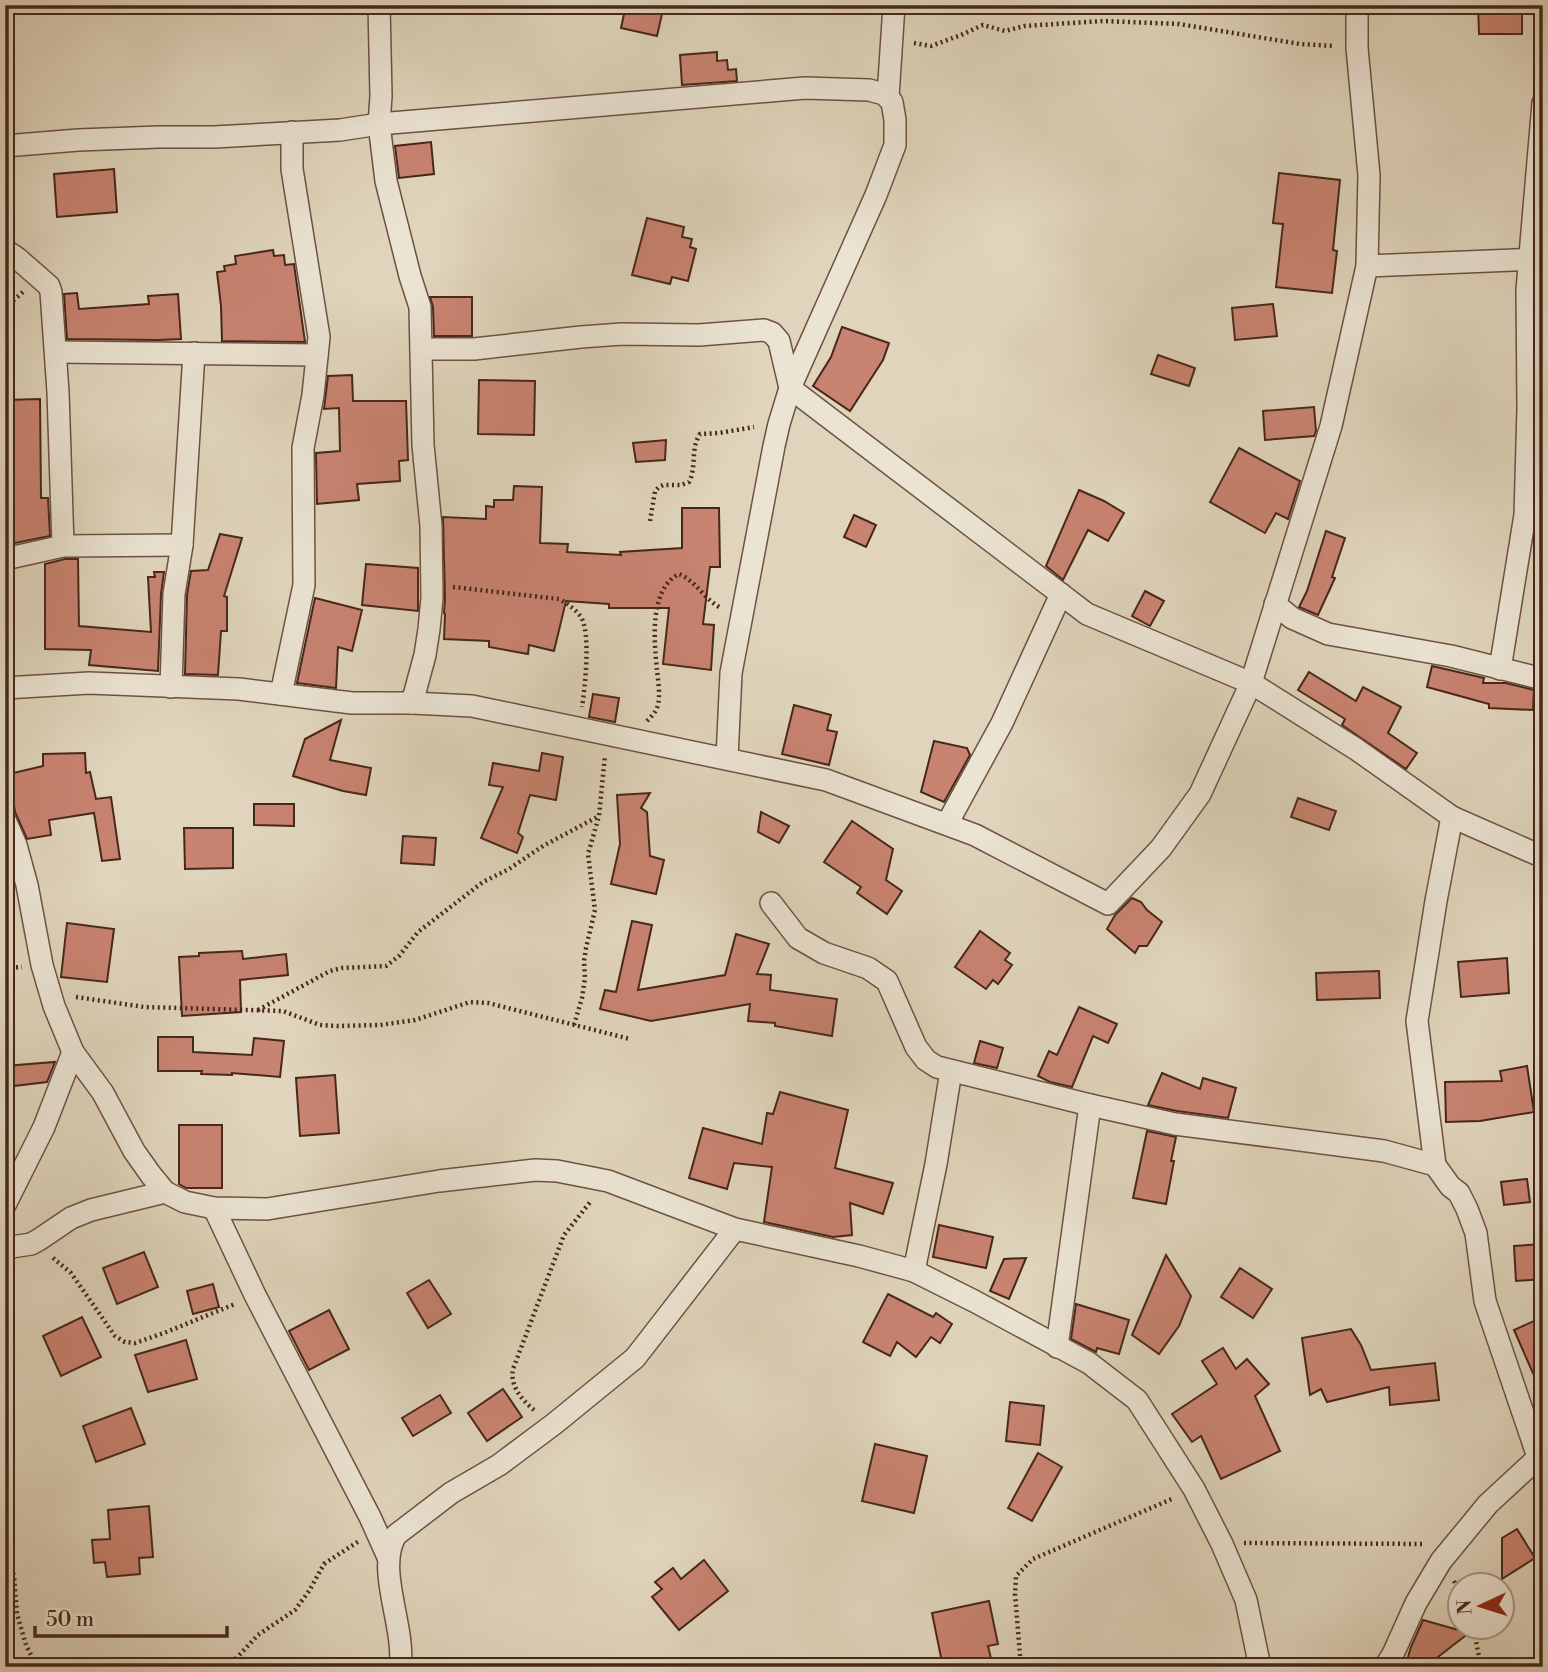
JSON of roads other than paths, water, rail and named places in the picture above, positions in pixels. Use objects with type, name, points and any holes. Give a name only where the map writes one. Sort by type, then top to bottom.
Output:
[{"type":"street","points":[[379,5],[379,124],[386,181],[420,307],[423,445],[431,526],[432,585],[429,629],[412,703]]},
{"type":"street","points":[[888,97],[894,5]]},
{"type":"street","points":[[5,688],[89,683],[239,689],[352,703],[472,706],[826,780],[975,835],[1108,904],[1161,848],[1200,794],[1251,683],[1331,426],[1367,266],[1369,175],[1357,48],[1357,5]]},
{"type":"street","points":[[5,146],[78,140],[214,137],[340,130],[379,124],[805,88],[869,90],[888,97],[892,102],[895,120],[895,145],[876,195],[790,387],[779,424],[731,673],[727,758]]},
{"type":"street","points":[[1500,669],[1525,515],[1527,290],[1536,259],[1543,103]]},
{"type":"street","points":[[281,694],[304,585],[303,448],[313,395],[319,337],[292,169],[292,132]]},
{"type":"street","points":[[5,250],[18,258],[50,289],[63,546]]},
{"type":"street","points":[[1367,266],[1536,259]]},
{"type":"street","points":[[421,349],[474,349],[622,334],[699,335],[764,330],[772,332],[779,341],[790,387],[1087,614],[1251,683],[1356,749],[1452,817],[1543,857]]},
{"type":"street","points":[[55,352],[317,355]]},
{"type":"street","points":[[172,687],[174,594],[182,544],[194,353]]},
{"type":"street","points":[[5,559],[63,546],[182,544]]},
{"type":"street","points":[[947,824],[1002,723],[1061,594]]},
{"type":"street","points":[[1275,604],[1292,618],[1328,634],[1451,656],[1543,680]]},
{"type":"street","points":[[1385,1667],[1416,1603],[1441,1561],[1488,1504],[1540,1455],[1485,1301],[1476,1233],[1459,1194],[1435,1165],[1417,1021],[1452,817]]},
{"type":"street","points":[[5,820],[16,845],[27,885],[42,965],[73,1052],[103,1093],[134,1151],[164,1192],[185,1202],[214,1208],[267,1209],[439,1181],[535,1170],[557,1171],[608,1181],[735,1229],[914,1271],[1089,1363],[1137,1400],[1194,1489],[1223,1544],[1245,1600],[1261,1667]]},
{"type":"street","points":[[771,903],[798,938],[824,953],[868,968],[887,981],[916,1047],[926,1060],[937,1067],[1175,1124],[1384,1151],[1435,1165]]},
{"type":"street","points":[[5,1205],[44,1127],[73,1052]]},
{"type":"street","points":[[914,1271],[936,1164],[951,1071]]},
{"type":"street","points":[[1057,1347],[1090,1105]]},
{"type":"street","points":[[5,1248],[31,1244],[51,1234],[71,1218],[91,1210],[164,1192]]},
{"type":"street","points":[[214,1208],[255,1295],[388,1557]]},
{"type":"street","points":[[400,1667],[401,1639],[388,1557],[396,1535],[451,1493],[499,1465],[635,1358],[735,1229]]},
{"type":"street","points":[[401,1639],[418,1667]]}]
